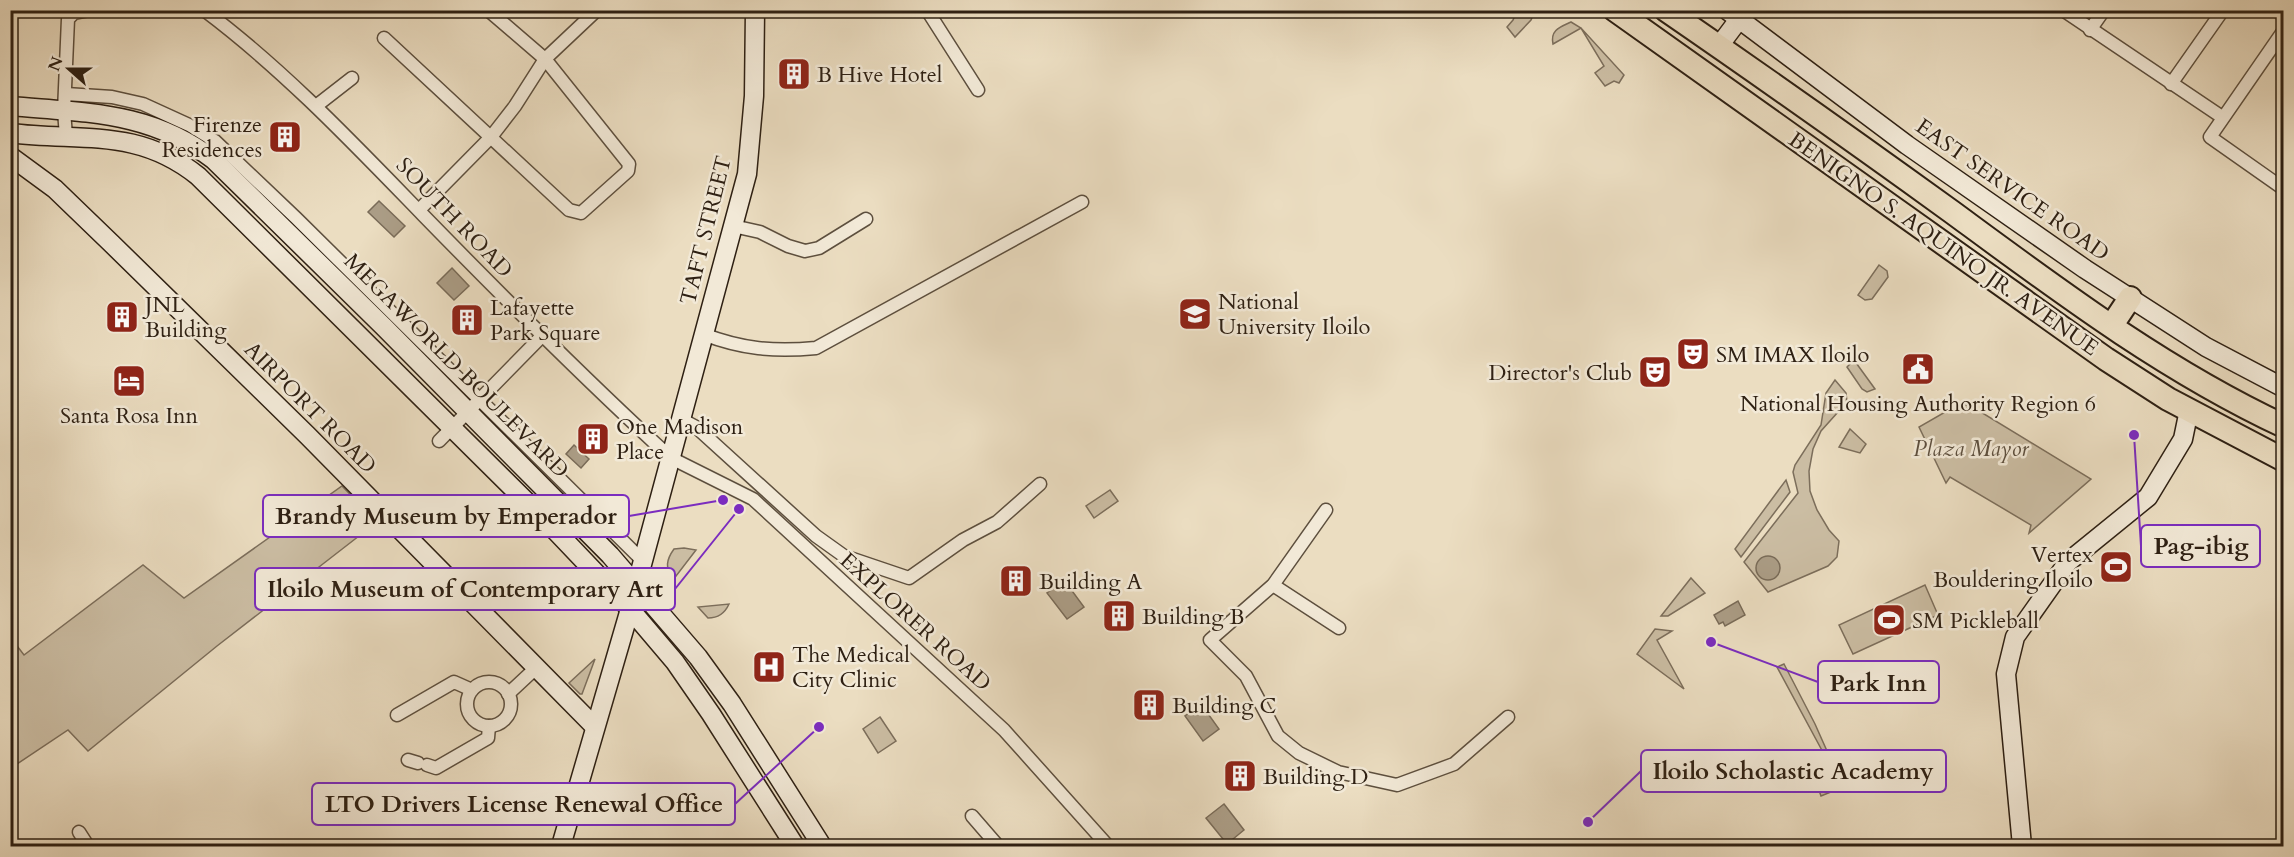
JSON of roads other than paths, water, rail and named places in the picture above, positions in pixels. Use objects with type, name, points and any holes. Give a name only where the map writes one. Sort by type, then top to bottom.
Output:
[{"type":"highway","name":"BENIGNO S. AQUINO JR. AVENUE","points":[[1615,10],[1701,69],[2064,330],[2189,410],[2283,460]]},
{"type":"highway","name":"BENIGNO S. AQUINO JR. AVENUE","points":[[1666,10],[2043,279],[2187,376],[2283,426]]},
{"type":"highway","points":[[2112,325],[2130,298]]},
{"type":"main road","name":"TAFT STREET","points":[[561,846],[630,609],[747,174],[754,96],[755,10]]},
{"type":"main road","points":[[1719,46],[1738,13]]},
{"type":"main road","name":"EAST SERVICE ROAD","points":[[1738,13],[1907,146],[2206,347],[2283,388]]},
{"type":"main road","name":"MEGAWORLD BOULEVARD","points":[[10,106],[65,102],[130,118],[160,128],[198,148],[214,160],[421,363],[475,405],[507,450],[600,544],[690,646],[732,704],[822,846]]},
{"type":"main road","points":[[124,141],[114,132],[114,126],[122,119],[130,118]]},
{"type":"main road","points":[[10,133],[101,137],[124,141],[169,156],[198,176],[405,382],[445,435],[491,467],[630,609],[672,659],[717,723],[795,846]]},
{"type":"main road","name":"AIRPORT ROAD","points":[[10,156],[56,189],[595,727]]},
{"type":"main road","points":[[405,382],[416,385],[423,383],[425,374],[421,363]]},
{"type":"main road","points":[[2022,846],[2006,674],[2015,637],[2068,561],[2148,497],[2183,439],[2189,410]]},
{"type":"main road","points":[[491,467],[489,449],[494,447],[507,450]]},
{"type":"main road","points":[[585,561],[591,563],[600,560],[600,544]]},
{"type":"main road","points":[[672,659],[671,650],[676,644],[683,642],[690,646]]},
{"type":"street","points":[[66,136],[68,19],[74,13],[90,10]]},
{"type":"street","name":"SOUTH ROAD","points":[[204,10],[253,47],[316,106],[542,336],[671,458]]},
{"type":"street","points":[[384,38],[575,214],[581,213],[628,171],[629,164],[545,59],[488,10]]},
{"type":"street","points":[[927,10],[978,90]]},
{"type":"street","points":[[2063,10],[2222,117]]},
{"type":"street","points":[[2090,30],[2104,10]]},
{"type":"street","points":[[2171,84],[2223,10]]},
{"type":"street","points":[[2276,10],[2283,16]]},
{"type":"street","points":[[419,210],[492,136],[515,106],[545,59],[587,13]]},
{"type":"street","points":[[2283,30],[2210,136],[2213,141],[2283,189]]},
{"type":"street","points":[[316,106],[352,78]]},
{"type":"street","points":[[65,102],[112,97],[143,104],[189,125],[215,141],[475,405],[643,561]]},
{"type":"street","points":[[703,334],[734,344],[775,352],[816,348],[1082,202]]},
{"type":"street","points":[[733,226],[760,232],[788,246],[805,251],[819,248],[866,219]]},
{"type":"street","points":[[445,435],[542,336]]},
{"type":"street","points":[[681,419],[696,427],[816,536],[844,556],[909,578],[963,540],[997,522],[1040,484]]},
{"type":"street","name":"EXPLORER ROAD","points":[[671,458],[753,500],[1004,730],[1108,846]]},
{"type":"street","points":[[1326,510],[1273,585],[1210,640],[1246,676],[1278,736],[1299,753],[1338,772],[1397,784],[1454,764],[1508,717]]},
{"type":"street","points":[[1273,585],[1339,628]]},
{"type":"street","points":[[508,694],[537,667]]},
{"type":"street","points":[[396,715],[454,682],[472,690]]},
{"type":"street","points":[[484,682],[498,684],[508,694],[510,702],[507,716],[502,721],[489,726],[476,722],[471,717],[467,703],[472,690],[484,682]]},
{"type":"street","points":[[417,763],[436,768],[488,738],[489,726]]},
{"type":"street","points":[[972,816],[998,846]]},
{"type":"street","points":[[79,832],[88,846]]},
{"type":"place","name":"B Hive Hotel","points":[[794,74]]},
{"type":"place","name":"Firenze Residences","points":[[285,137]]},
{"type":"place","name":"National University Iloilo","points":[[1195,314]]},
{"type":"place","name":"JNL Building","points":[[122,317]]},
{"type":"place","name":"Lafayette Park Square","points":[[467,320]]},
{"type":"place","name":"SM IMAX Iloilo","points":[[1693,354]]},
{"type":"place","name":"National Housing Authority Region 6","points":[[1918,369]]},
{"type":"place","name":"Director's Club","points":[[1655,372]]},
{"type":"place","name":"Santa Rosa Inn","points":[[129,381]]},
{"type":"place","name":"Pag-ibig","points":[[2134,435]]},
{"type":"place","name":"One Madison Place","points":[[593,439]]},
{"type":"place","name":"Brandy Museum by Emperador","points":[[723,500]]},
{"type":"place","name":"Iloilo Museum of Contemporary Art","points":[[739,509]]},
{"type":"place","name":"Vertex Bouldering Iloilo","points":[[2116,567]]},
{"type":"place","name":"Building A","points":[[1016,581]]},
{"type":"place","name":"Building B","points":[[1119,616]]},
{"type":"place","name":"SM Pickleball","points":[[1889,620]]},
{"type":"place","name":"Park Inn","points":[[1711,642]]},
{"type":"place","name":"The Medical City Clinic","points":[[769,667]]},
{"type":"place","name":"Building C","points":[[1149,705]]},
{"type":"place","name":"LTO Drivers License Renewal Office","points":[[819,727]]},
{"type":"place","name":"Building D","points":[[1240,776]]},
{"type":"place","name":"Iloilo Scholastic Academy","points":[[1588,822]]},
{"type":"park label","name":"Plaza Mayor","points":[[1971,448]]}]
